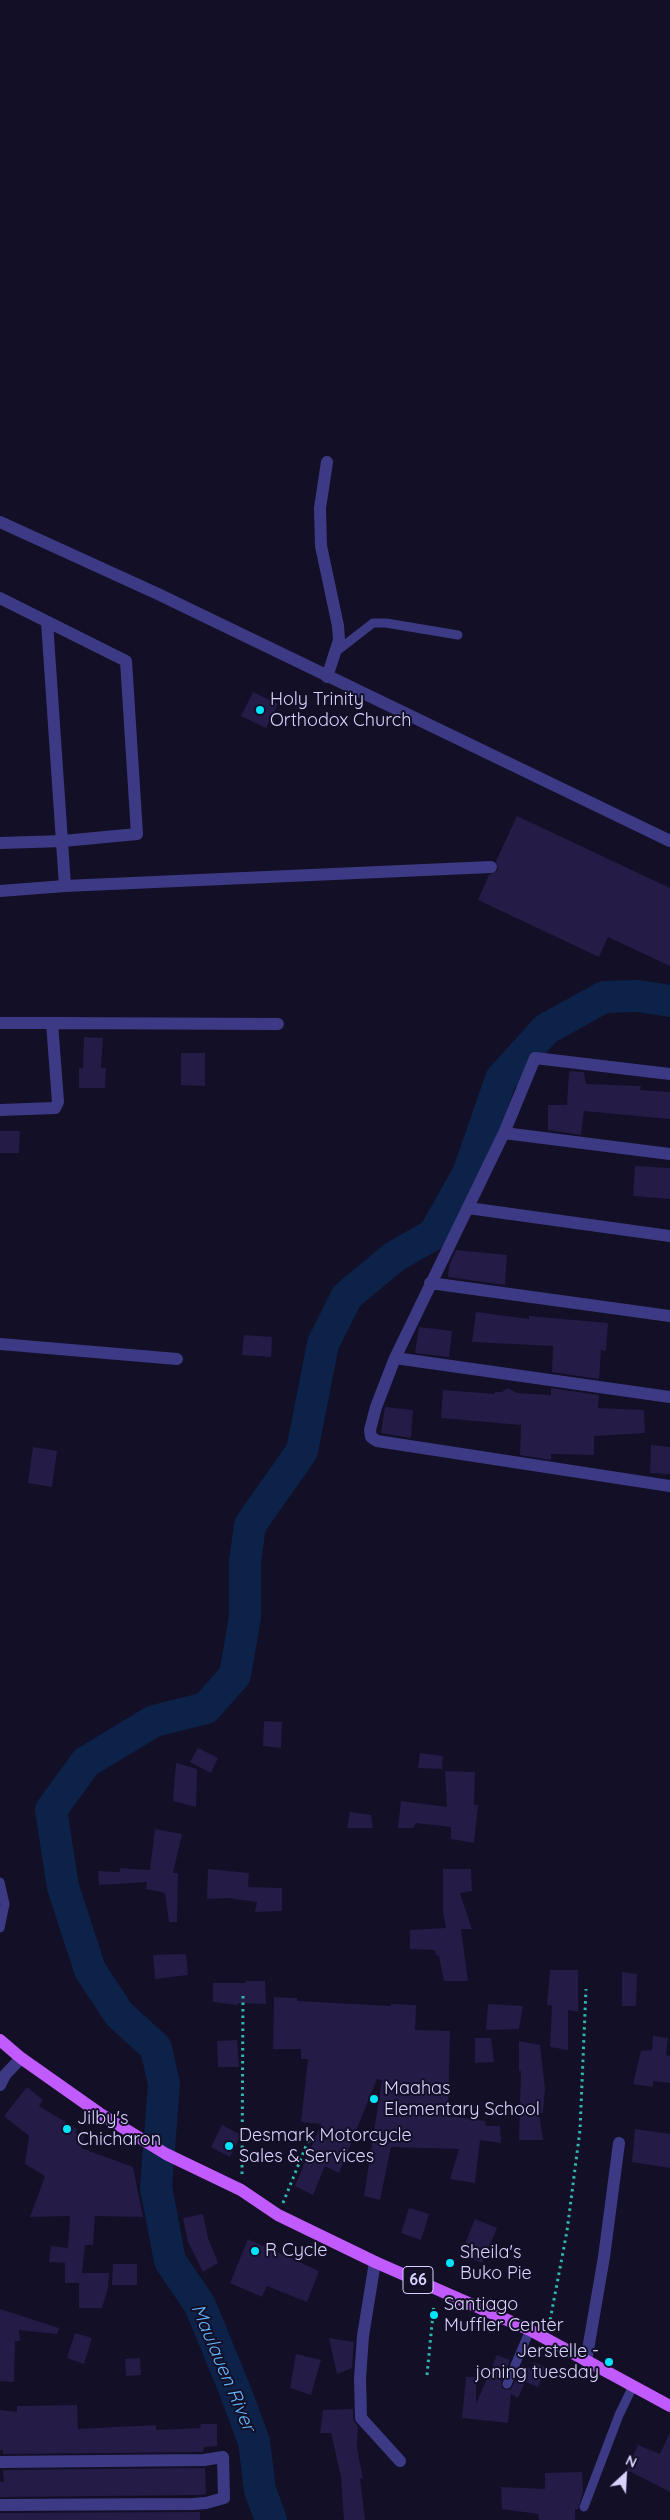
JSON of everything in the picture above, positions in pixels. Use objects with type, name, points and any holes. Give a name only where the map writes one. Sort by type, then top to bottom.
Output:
[{"type":"main road","name":"66","points":[[0,2040],[20,2058],[135,2136],[166,2154],[241,2190],[278,2215],[375,2262],[530,2330],[670,2406]]},
{"type":"street","points":[[327,462],[320,508],[321,546],[338,626],[337,651],[327,676]]},
{"type":"street","points":[[0,522],[158,594],[670,841]]},
{"type":"street","points":[[0,598],[126,661],[137,834],[63,841],[0,843]]},
{"type":"street","points":[[47,622],[65,886]]},
{"type":"street","points":[[0,891],[65,886],[491,867]]},
{"type":"street","points":[[0,1023],[278,1024]]},
{"type":"street","points":[[0,1110],[55,1108],[58,1102],[52,1023]]},
{"type":"street","points":[[670,1074],[535,1058],[504,1133],[395,1358],[370,1430],[371,1436],[377,1441],[670,1486]]},
{"type":"street","points":[[504,1133],[670,1154]]},
{"type":"street","points":[[468,1208],[670,1236]]},
{"type":"street","points":[[430,1283],[670,1316]]},
{"type":"street","points":[[0,1344],[177,1359]]},
{"type":"street","points":[[395,1358],[670,1397]]},
{"type":"street","points":[[0,2085],[5,2075],[20,2058]]},
{"type":"street","points":[[586,2361],[604,2257],[618,2142]]},
{"type":"street","points":[[375,2262],[363,2336],[360,2378],[361,2418],[400,2461]]},
{"type":"street","points":[[0,2462],[204,2460],[223,2458],[224,2498],[193,2504],[0,2505]]},
{"type":"lane","points":[[337,651],[373,623],[386,623],[458,635]]},
{"type":"lane","points":[[0,1882],[4,1904],[0,1928]]},
{"type":"lane","points":[[507,2384],[530,2330]]},
{"type":"lane","points":[[584,2507],[619,2415],[633,2386]]},
{"type":"path","points":[[547,2340],[567,2231],[580,2130],[586,1989]]},
{"type":"path","points":[[241,2190],[244,2139],[243,1994]]},
{"type":"path","points":[[278,2215],[310,2136]]},
{"type":"path","points":[[427,2375],[437,2288]]},
{"type":"building","name":"Holy Trinity Orthodox Church","points":[[253,692],[278,704],[266,728],[241,716]]},
{"type":"building","points":[[517,816],[670,888],[670,966],[608,937],[599,957],[478,900],[489,875],[498,870],[496,861]]},
{"type":"building","points":[[84,1037],[103,1038],[101,1068],[106,1068],[105,1088],[79,1088],[79,1068],[83,1068]]},
{"type":"building","points":[[181,1053],[205,1053],[205,1086],[181,1085]]},
{"type":"building","points":[[569,1071],[584,1072],[586,1084],[641,1086],[640,1090],[670,1092],[670,1119],[584,1111],[581,1135],[548,1130],[548,1105],[567,1105]]},
{"type":"building","points":[[0,1131],[20,1131],[19,1153],[0,1153]]},
{"type":"building","points":[[635,1166],[670,1168],[670,1199],[633,1196]]},
{"type":"building","points":[[456,1250],[507,1255],[505,1285],[448,1277],[449,1266]]},
{"type":"building","points":[[476,1312],[529,1319],[529,1316],[608,1323],[606,1351],[601,1350],[599,1379],[552,1372],[553,1346],[472,1342]]},
{"type":"building","points":[[419,1327],[452,1331],[449,1357],[415,1353]]},
{"type":"building","points":[[244,1335],[272,1337],[271,1357],[242,1355]]},
{"type":"building","points":[[508,1388],[517,1393],[551,1395],[551,1388],[599,1395],[598,1408],[644,1410],[645,1433],[594,1436],[594,1455],[551,1454],[551,1460],[520,1455],[521,1425],[441,1418],[443,1390],[495,1394],[495,1392],[502,1392]]},
{"type":"building","points":[[385,1407],[413,1410],[411,1438],[381,1433]]},
{"type":"building","points":[[651,1445],[670,1447],[670,1474],[650,1473]]},
{"type":"building","points":[[33,1447],[57,1451],[52,1487],[28,1483]]},
{"type":"building","points":[[264,1721],[282,1722],[281,1748],[263,1746]]},
{"type":"building","points":[[198,1748],[218,1758],[211,1773],[190,1762]]},
{"type":"building","points":[[420,1753],[443,1756],[442,1769],[418,1768]]},
{"type":"building","points":[[176,1763],[197,1769],[196,1807],[173,1801]]},
{"type":"building","points":[[445,1771],[475,1772],[474,1805],[478,1805],[474,1843],[451,1839],[451,1827],[416,1823],[413,1828],[398,1828],[401,1801],[447,1807]]},
{"type":"building","points":[[350,1812],[371,1815],[373,1828],[347,1828]]},
{"type":"building","points":[[155,1829],[182,1834],[173,1873],[178,1873],[177,1922],[169,1922],[165,1893],[146,1889],[147,1882],[99,1885],[98,1871],[120,1872],[120,1868],[150,1870]]},
{"type":"building","points":[[208,1869],[249,1873],[248,1887],[282,1888],[282,1911],[255,1912],[257,1902],[227,1898],[207,1899]]},
{"type":"building","points":[[443,1869],[471,1869],[472,1891],[460,1893],[472,1929],[461,1929],[468,1981],[444,1981],[439,1956],[436,1955],[435,1950],[410,1949],[410,1930],[446,1928],[443,1912]]},
{"type":"building","points":[[186,1954],[188,1975],[155,1979],[153,1955]]},
{"type":"building","points":[[550,1970],[578,1970],[578,2012],[568,2010],[568,2050],[550,2047],[552,2006],[547,2005]]},
{"type":"building","points":[[622,1972],[637,1974],[636,2006],[622,2006]]},
{"type":"building","points":[[246,1981],[265,1981],[266,2004],[238,2003],[238,2005],[213,2002],[213,1983],[246,1983]]},
{"type":"building","name":"Maahas Elementary School","points":[[274,1997],[297,1998],[297,2001],[391,2006],[391,2004],[416,2005],[415,2030],[450,2031],[448,2116],[485,2121],[486,2126],[500,2126],[501,2143],[480,2140],[475,2183],[450,2179],[459,2149],[391,2147],[380,2200],[364,2196],[382,2080],[377,2079],[339,2173],[325,2166],[313,2195],[295,2186],[321,2124],[301,2122],[308,2059],[301,2059],[301,2049],[273,2049]]},
{"type":"building","points":[[488,2004],[523,2006],[519,2029],[486,2030]]},
{"type":"building","points":[[653,2036],[668,2038],[666,2055],[670,2056],[670,2083],[653,2081],[653,2087],[633,2084],[641,2051],[652,2050]]},
{"type":"building","points":[[475,2038],[491,2038],[494,2062],[475,2063]]},
{"type":"building","points":[[237,2040],[239,2067],[218,2067],[217,2041]]},
{"type":"building","points":[[519,2041],[540,2045],[545,2089],[543,2113],[539,2113],[543,2140],[519,2140],[521,2071],[519,2071]]},
{"type":"building","points":[[27,2087],[43,2100],[39,2106],[77,2129],[75,2133],[84,2136],[81,2148],[133,2167],[143,2217],[95,2216],[93,2245],[85,2245],[82,2273],[109,2273],[108,2288],[102,2308],[79,2308],[79,2283],[65,2283],[65,2263],[49,2262],[51,2246],[68,2248],[70,2216],[30,2217],[45,2176],[25,2164],[29,2136],[4,2116]]},
{"type":"building","points":[[222,2125],[241,2135],[230,2157],[211,2147]]},
{"type":"building","points":[[635,2129],[670,2134],[670,2168],[632,2162]]},
{"type":"building","points":[[409,2208],[429,2214],[421,2240],[401,2233]]},
{"type":"building","points":[[203,2214],[208,2238],[218,2263],[203,2272],[188,2242],[183,2218]]},
{"type":"building","points":[[475,2219],[497,2228],[482,2263],[461,2254]]},
{"type":"building","points":[[248,2239],[319,2271],[307,2302],[267,2286],[262,2297],[230,2283]]},
{"type":"building","points":[[113,2264],[137,2264],[137,2285],[112,2285]]},
{"type":"building","points":[[0,2309],[59,2328],[57,2334],[19,2330],[20,2341],[15,2341],[14,2382],[0,2381]]},
{"type":"building","points":[[75,2333],[92,2338],[84,2364],[67,2358]]},
{"type":"building","points":[[329,2338],[354,2342],[352,2368],[337,2374]]},
{"type":"building","points":[[296,2354],[321,2360],[311,2395],[290,2388]]},
{"type":"building","points":[[497,2355],[510,2360],[501,2382],[502,2388],[507,2390],[511,2389],[522,2365],[531,2369],[534,2362],[547,2368],[538,2387],[525,2382],[518,2398],[511,2394],[508,2423],[462,2418],[466,2377],[476,2377],[476,2404]]},
{"type":"building","points":[[140,2358],[141,2375],[126,2376],[125,2359]]},
{"type":"building","points":[[77,2405],[78,2429],[156,2425],[156,2430],[201,2428],[200,2424],[217,2424],[217,2446],[204,2447],[203,2452],[3,2454],[3,2450],[0,2450],[0,2410],[17,2412],[17,2406]]},
{"type":"building","points":[[353,2409],[353,2419],[358,2427],[357,2448],[363,2479],[360,2478],[365,2520],[344,2520],[341,2477],[331,2433],[320,2433],[323,2410]]},
{"type":"building","points":[[670,2432],[670,2492],[627,2470],[638,2445],[660,2454]]},
{"type":"building","points":[[205,2468],[206,2494],[200,2495],[0,2497],[0,2482],[4,2482],[3,2470]]},
{"type":"building","points":[[582,2472],[583,2492],[578,2509],[575,2509],[575,2520],[539,2520],[538,2514],[502,2509],[501,2487],[545,2489],[545,2473]]},
{"type":"building","points":[[200,2512],[200,2520],[0,2520],[0,2513]]},
{"type":"waterway","name":"Maulauen River","points":[[271,2520],[260,2490],[254,2442],[236,2393],[200,2305],[170,2261],[156,2187],[164,2084],[156,2048],[119,2014],[90,1970],[63,1887],[51,1810],[86,1762],[154,1721],[206,1708],[235,1675],[245,1617],[245,1562],[250,1525],[302,1451],[323,1344],[347,1296],[394,1257],[434,1234],[468,1174],[501,1079],[546,1029],[604,997],[638,996],[670,1001]]},
{"type":"place","name":"Holy Trinity Orthodox Church","points":[[260,710]]},
{"type":"place","name":"Maahas Elementary School","points":[[374,2099]]},
{"type":"place","name":"Jilby's Chicharon","points":[[67,2129]]},
{"type":"place","name":"Desmark Motorcycle Sales & Services","points":[[229,2146]]},
{"type":"place","name":"R Cycle","points":[[255,2251]]},
{"type":"place","name":"Sheila's Buko Pie","points":[[450,2263]]},
{"type":"place","name":"Santiago Muffler Center","points":[[434,2315]]},
{"type":"place","name":"Jerstelle - joning tuesday","points":[[609,2362]]}]
